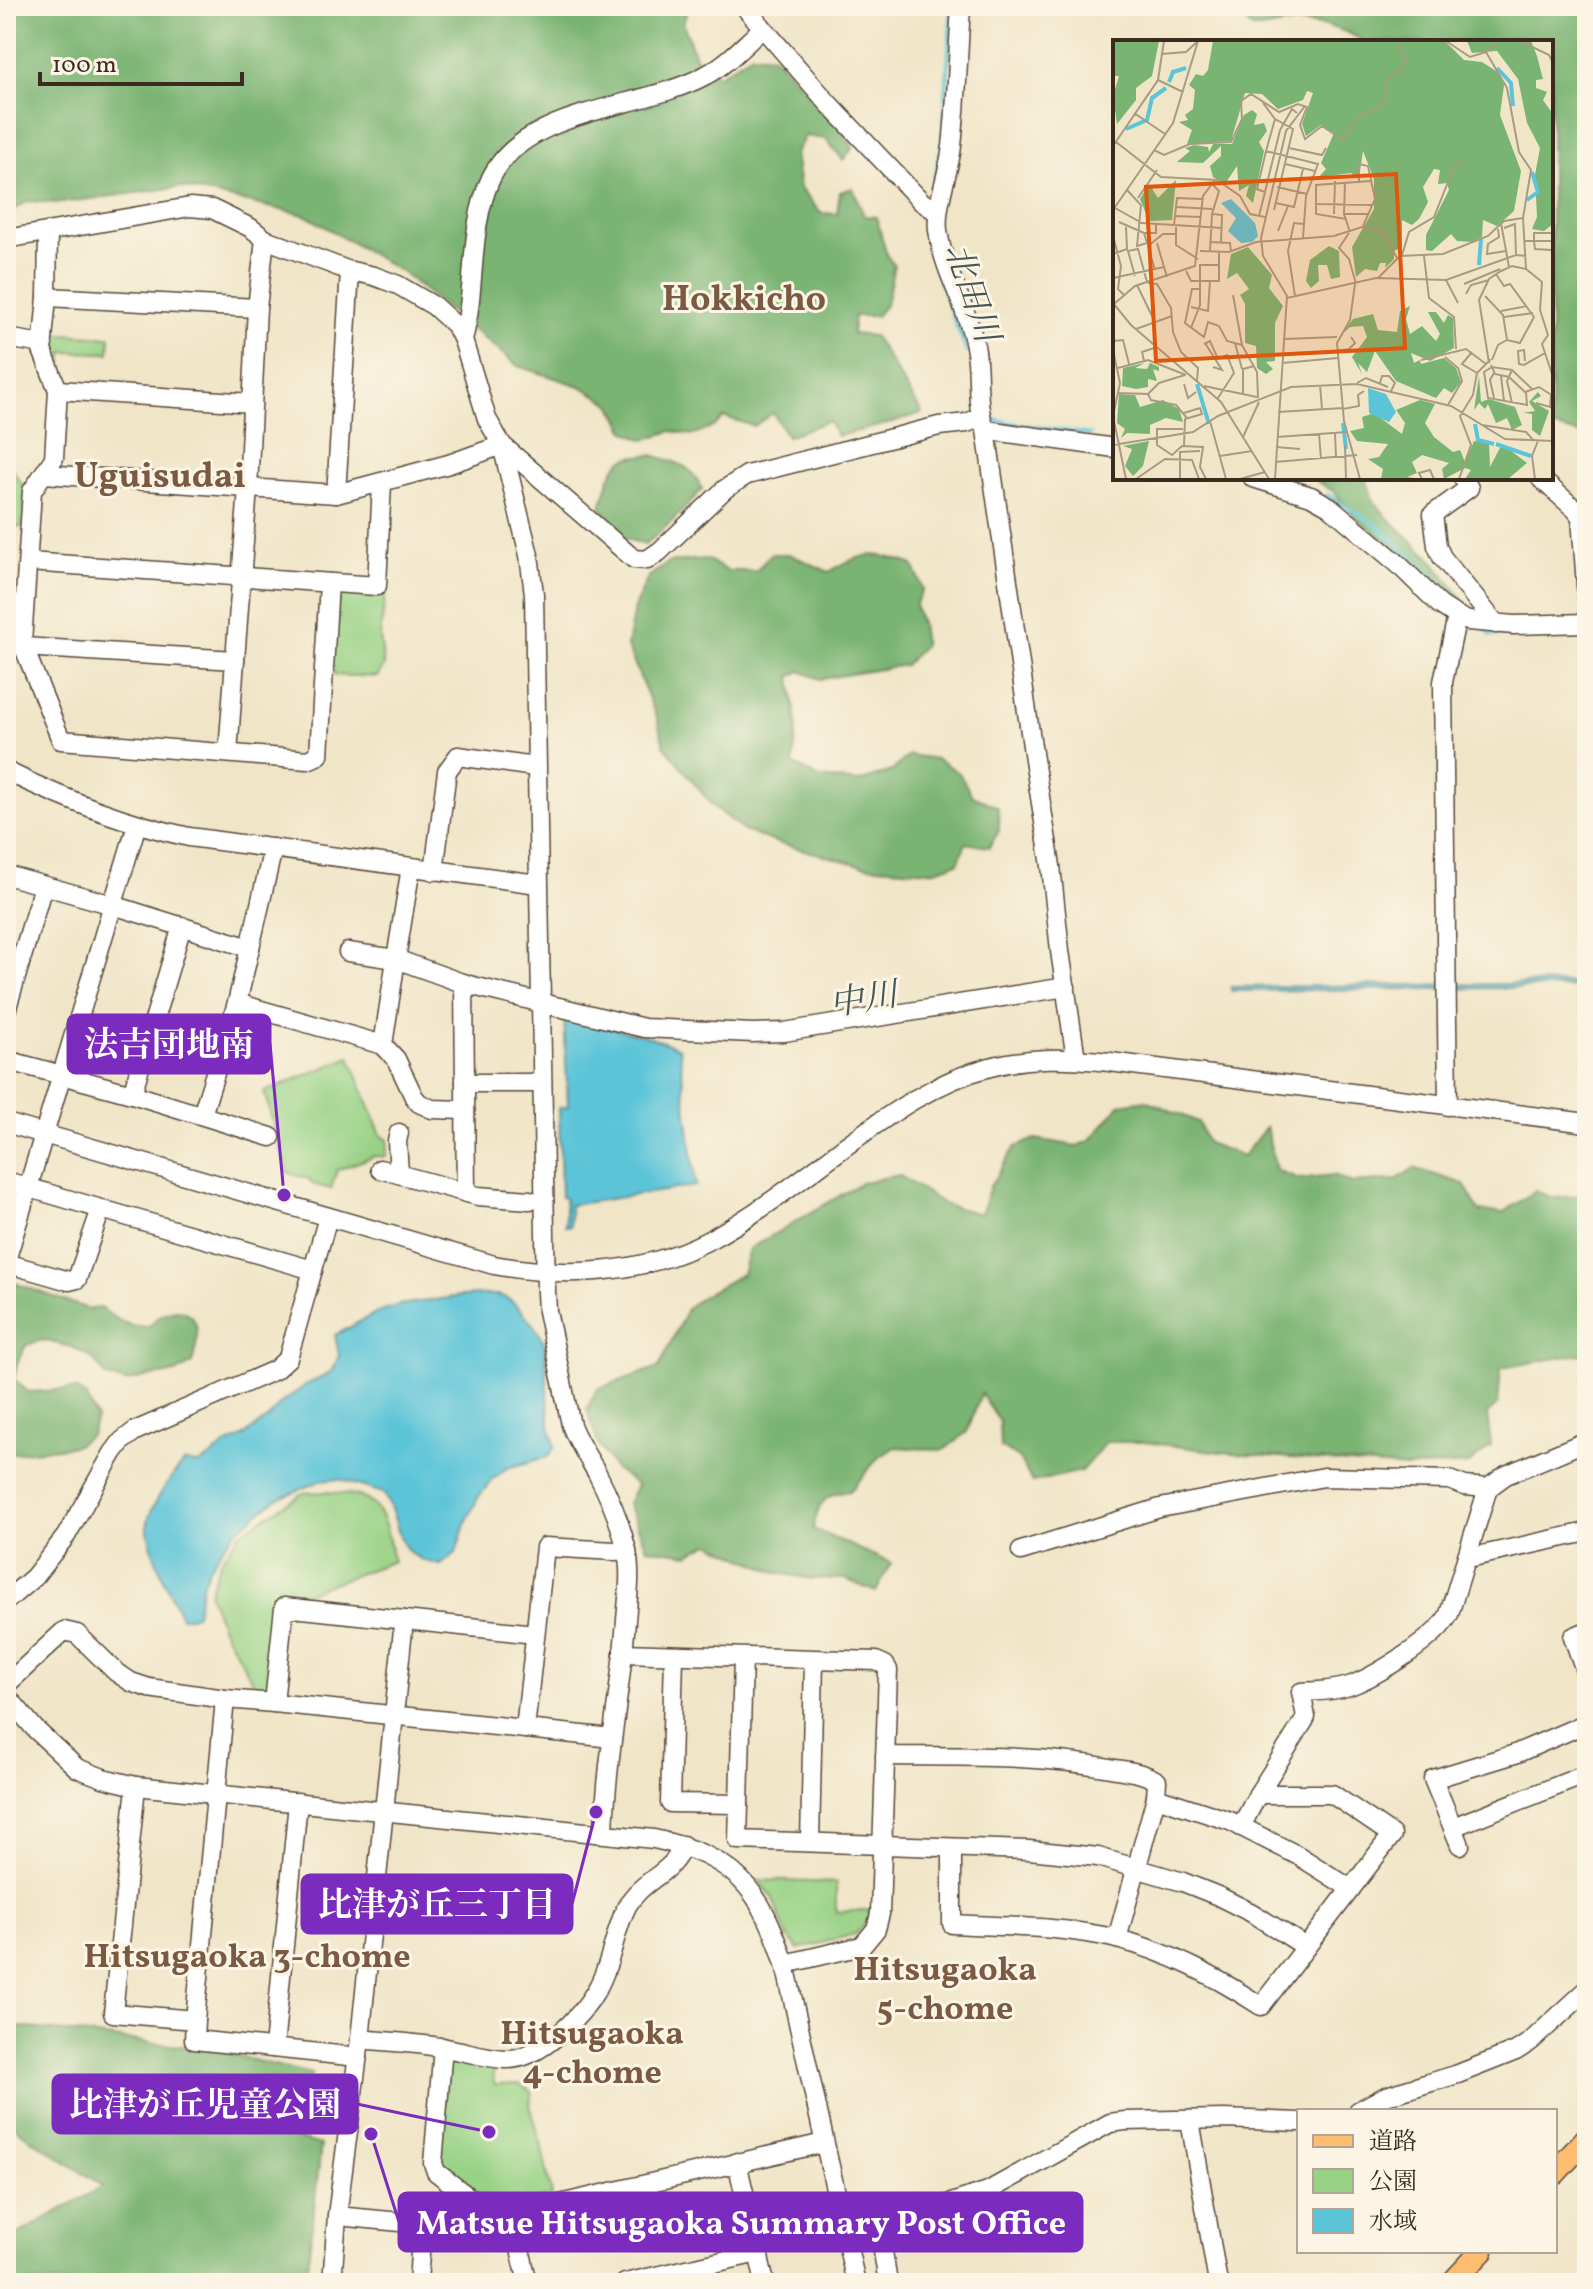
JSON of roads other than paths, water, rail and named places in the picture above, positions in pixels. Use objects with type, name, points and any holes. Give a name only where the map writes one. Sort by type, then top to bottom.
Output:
[{"type":"main road","points":[[1557,2171],[1587,2138]]},
{"type":"main road","points":[[1462,2279],[1481,2253]]},
{"type":"street","points":[[744,6],[828,103],[922,202],[937,212]]},
{"type":"street","points":[[961,6],[952,147],[937,212],[938,231],[943,254],[973,335],[979,365],[983,424],[1051,866],[1076,1059]]},
{"type":"street","points":[[463,340],[470,313],[482,203],[492,176],[508,155],[529,137],[559,123],[654,96],[705,76],[762,29]]},
{"type":"street","points":[[6,239],[190,207],[212,209],[251,228],[265,239],[350,271],[398,285],[446,315],[463,340],[487,419],[502,445],[529,555],[534,594],[539,1003],[547,1311],[571,1425],[609,1499],[630,1566],[604,1833]]},
{"type":"street","points":[[48,232],[42,350],[58,390],[54,458],[32,491],[23,647],[61,740],[308,760],[319,755],[329,583]]},
{"type":"street","points":[[228,753],[248,488],[257,308],[265,239]]},
{"type":"street","points":[[336,494],[350,271]]},
{"type":"street","points":[[47,297],[257,308]]},
{"type":"street","points":[[6,338],[43,344]]},
{"type":"street","points":[[58,390],[252,403]]},
{"type":"street","points":[[502,445],[634,559],[647,560],[725,489],[747,475],[939,426],[983,424],[1113,448]]},
{"type":"street","points":[[44,474],[336,494],[449,464],[502,445]]},
{"type":"street","points":[[1259,480],[1311,496],[1329,506],[1397,563],[1440,605],[1477,621],[1587,623]]},
{"type":"street","points":[[1542,480],[1581,517],[1587,599]]},
{"type":"street","points":[[1473,481],[1433,514],[1437,546],[1477,621]]},
{"type":"street","points":[[28,562],[377,586],[382,482]]},
{"type":"street","points":[[1448,1106],[1443,682],[1444,667],[1477,621]]},
{"type":"street","points":[[23,647],[235,660]]},
{"type":"street","points":[[434,871],[447,771],[458,756],[535,767]]},
{"type":"street","points":[[6,771],[55,794],[137,824],[189,837],[538,884]]},
{"type":"street","points":[[101,1209],[77,1279],[69,1281],[6,1262],[137,824]]},
{"type":"street","points":[[202,1115],[237,1003],[273,848]]},
{"type":"street","points":[[383,1045],[411,867]]},
{"type":"street","points":[[6,875],[250,948]]},
{"type":"street","points":[[6,1011],[43,886]]},
{"type":"street","points":[[132,1094],[182,926]]},
{"type":"street","points":[[348,952],[396,959],[464,983],[644,1028],[753,1033],[822,1026],[1066,990]]},
{"type":"street","points":[[464,983],[466,1193]]},
{"type":"street","points":[[237,1003],[383,1045],[396,1059],[419,1103],[432,1109],[465,1110]]},
{"type":"street","points":[[6,1123],[494,1265],[545,1272],[596,1272],[654,1261],[682,1252],[727,1230],[880,1121],[931,1090],[973,1072],[1011,1062],[1076,1059],[1587,1123]]},
{"type":"street","points":[[6,1060],[132,1094],[271,1137]]},
{"type":"street","points":[[465,1083],[542,1083]]},
{"type":"street","points":[[399,1133],[399,1174]]},
{"type":"street","points":[[380,1169],[478,1196],[530,1200]]},
{"type":"street","points":[[6,1181],[313,1270]]},
{"type":"street","points":[[6,1601],[34,1577],[66,1536],[122,1441],[135,1431],[275,1370],[288,1358],[328,1217]]},
{"type":"street","points":[[1241,1827],[1306,1717],[1301,1692],[1352,1685],[1398,1660],[1441,1627],[1449,1614],[1488,1488],[1506,1475],[1587,1441]]},
{"type":"street","points":[[1021,1551],[1160,1508],[1324,1477],[1449,1480],[1465,1486],[1488,1488]]},
{"type":"street","points":[[1468,1555],[1473,1557],[1501,1552],[1587,1532]]},
{"type":"street","points":[[525,1729],[545,1547],[627,1550]]},
{"type":"street","points":[[274,1703],[284,1607],[535,1634]]},
{"type":"street","points":[[332,2283],[404,1620]]},
{"type":"street","points":[[6,1685],[64,1631],[77,1634],[116,1672],[131,1682],[149,1688],[225,1699],[612,1738]]},
{"type":"street","points":[[1587,1631],[1573,1637],[1587,1676]]},
{"type":"street","points":[[623,1653],[876,1661],[888,1670],[880,1914],[876,1929],[862,1946],[785,1964]]},
{"type":"street","points":[[674,1656],[670,1803],[739,1804]]},
{"type":"street","points":[[743,1658],[738,1840],[1066,1853],[1098,1857],[1183,1882],[1252,1913],[1306,1947]]},
{"type":"street","points":[[810,1842],[814,1660]]},
{"type":"street","points":[[6,1695],[35,1729],[77,1768],[136,1786],[654,1839],[683,1845],[721,1863],[742,1880],[760,1902],[785,1964],[856,2283]]},
{"type":"street","points":[[225,1699],[194,2040],[274,2048],[443,2047],[508,2059],[540,2047],[571,2026],[587,2007],[601,1983],[628,1904],[639,1890],[679,1859],[683,1845]]},
{"type":"street","points":[[1460,1845],[1433,1779],[1515,1754],[1587,1723]]},
{"type":"street","points":[[885,1756],[1039,1758],[1146,1775],[1157,1781],[1156,1797],[1117,1939]]},
{"type":"street","points":[[1453,1827],[1587,1774]]},
{"type":"street","points":[[136,1786],[113,2013],[195,2020]]},
{"type":"street","points":[[952,1848],[952,1924],[1051,1930],[1117,1939],[1192,1965],[1261,2006],[1392,1835],[1332,1794],[1258,1794]]},
{"type":"street","points":[[1156,1797],[1241,1827],[1299,1856],[1351,1889]]},
{"type":"street","points":[[274,2048],[298,1802]]},
{"type":"street","points":[[1362,2109],[1386,2096],[1458,2074],[1516,2051],[1587,1990]]},
{"type":"street","points":[[443,2047],[433,2163],[436,2172],[499,2215],[512,2215],[824,2143]]},
{"type":"street","points":[[1190,2120],[1218,2283]]},
{"type":"street","points":[[888,2283],[882,2245],[887,2234],[942,2206],[988,2191],[1110,2123],[1190,2120],[1297,2122]]},
{"type":"street","points":[[737,2162],[765,2283]]},
{"type":"street","points":[[512,2215],[528,2283]]},
{"type":"street","points":[[337,2216],[422,2224],[418,2283]]},
{"type":"street","points":[[625,2283],[758,2253]]},
{"type":"water","points":[[1587,983],[1587,987],[1231,991],[1231,987]]},
{"type":"water","points":[[564,1017],[650,1037],[679,1048],[696,1186],[570,1205],[570,1226],[565,1226],[565,1198],[561,1197],[559,1108],[568,1106]]},
{"type":"water","points":[[492,1295],[507,1299],[527,1317],[542,1339],[545,1345],[549,1421],[555,1447],[547,1457],[507,1468],[493,1479],[479,1496],[465,1524],[456,1553],[441,1565],[424,1560],[405,1547],[383,1493],[339,1479],[320,1481],[275,1500],[235,1532],[210,1566],[196,1613],[191,1617],[181,1617],[160,1569],[148,1530],[154,1506],[180,1467],[185,1462],[198,1464],[243,1437],[269,1417],[281,1403],[333,1370],[339,1355],[335,1335],[378,1312],[399,1305]]},
{"type":"waterway","name":"北田川","points":[[929,202],[943,142],[952,6]]},
{"type":"waterway","name":"北田川","points":[[927,214],[934,263],[967,351]]},
{"type":"waterway","name":"北田川","points":[[988,408],[993,420],[1090,435]]},
{"type":"waterway","name":"北田川","points":[[1289,480],[1300,484]]},
{"type":"waterway","name":"北田川","points":[[1327,495],[1375,524],[1475,615]]},
{"type":"waterway","name":"北田川","points":[[1485,628],[1491,635],[1541,633]]},
{"type":"place","name":"法吉団地南","points":[[284,1195]]},
{"type":"place","name":"比津が丘三丁目","points":[[596,1812]]},
{"type":"place","name":"比津が丘児童公園","points":[[489,2132]]},
{"type":"place","name":"Matsue Hitsugaoka Summary Post Office","points":[[371,2134]]},
{"type":"district","name":"Hokkicho","points":[[744,297]]},
{"type":"district","name":"Uguisudai","points":[[160,474]]},
{"type":"district","name":"Hitsugaoka 3-chome","points":[[247,1955]]},
{"type":"district","name":"Hitsugaoka 5-chome","points":[[945,1988]]},
{"type":"district","name":"Hitsugaoka 4-chome","points":[[592,2052]]},
{"type":"water label","name":"中川","points":[[863,998]]}]
